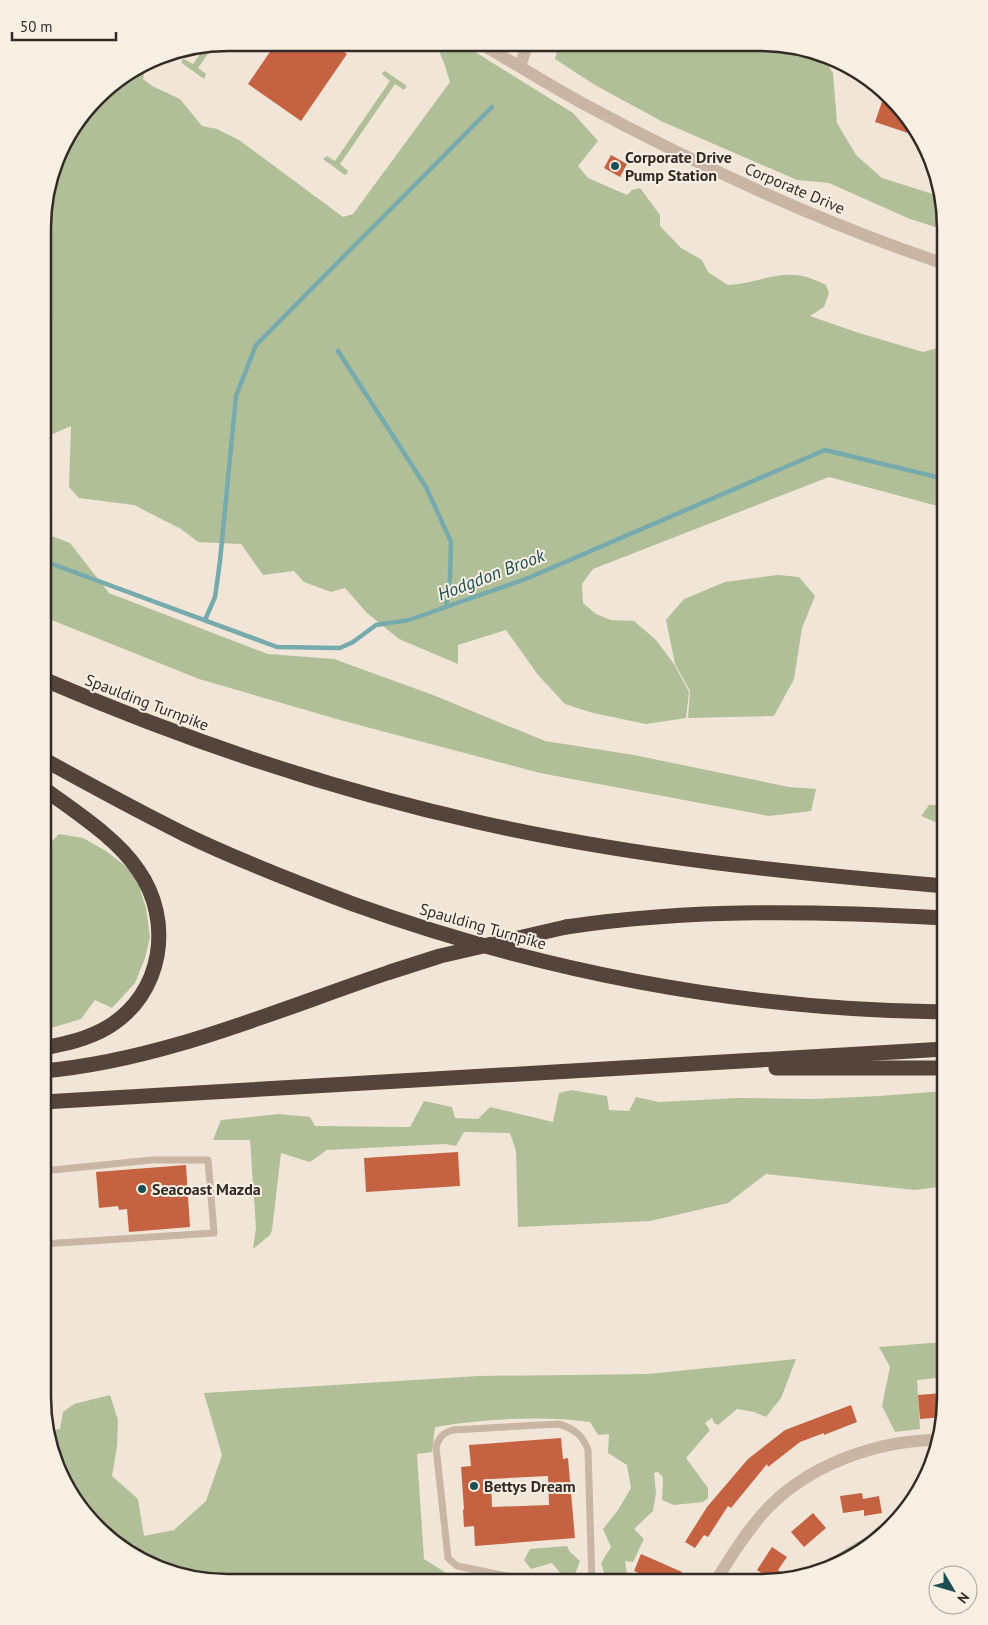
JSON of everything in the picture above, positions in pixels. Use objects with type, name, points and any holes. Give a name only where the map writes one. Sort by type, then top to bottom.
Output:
[{"type":"highway","name":"Spaulding Turnpike","points":[[51,682],[234,754],[380,798],[480,823],[532,834],[668,857],[786,871],[937,885]]},
{"type":"highway","name":"Spaulding Turnpike","points":[[51,762],[188,836],[244,861],[344,901],[473,944],[574,968],[725,996],[826,1006],[937,1012]]},
{"type":"highway","points":[[51,794],[120,848],[138,869],[153,898],[160,930],[160,947],[154,970],[143,993],[133,1006],[115,1022],[94,1034],[51,1046]]},
{"type":"highway","points":[[51,1070],[114,1060],[197,1039],[440,956],[566,927],[618,920],[695,914],[850,914],[937,918]]},
{"type":"highway","points":[[51,1102],[937,1049]]},
{"type":"highway","points":[[634,1067],[937,1068]]},
{"type":"street","name":"Corporate Drive","points":[[495,51],[580,102],[730,178],[844,227],[937,261]]},
{"type":"street","points":[[520,66],[525,51]]},
{"type":"street","points":[[720,1574],[746,1535],[765,1511],[783,1494],[805,1478],[825,1466],[870,1450],[920,1440],[931,1440]]},
{"type":"lane","points":[[51,1170],[152,1160],[208,1160],[214,1232],[51,1243]]},
{"type":"lane","points":[[498,1574],[457,1566],[448,1558],[436,1447],[438,1440],[445,1433],[453,1430],[558,1424],[574,1430],[586,1443],[588,1450],[592,1574]]},
{"type":"green space","points":[[557,51],[760,51],[805,57],[827,65],[833,73],[837,123],[856,155],[882,178],[933,194],[937,227],[910,219],[829,183],[797,180],[663,122],[595,85],[555,59]]},
{"type":"green space","points":[[439,52],[475,52],[573,113],[598,141],[578,166],[588,178],[627,195],[632,190],[640,188],[660,215],[660,226],[681,248],[702,260],[708,272],[728,285],[777,276],[797,275],[807,277],[826,285],[829,293],[824,307],[810,316],[923,352],[937,348],[937,506],[829,477],[593,569],[582,584],[583,603],[596,614],[611,620],[634,621],[656,640],[674,664],[689,692],[686,718],[646,724],[593,713],[565,704],[538,675],[506,630],[458,645],[458,664],[399,639],[367,613],[345,588],[331,592],[304,582],[294,571],[263,575],[241,544],[198,542],[181,529],[134,505],[79,498],[69,487],[71,426],[51,435],[51,228],[53,205],[61,171],[75,140],[95,112],[112,95],[144,73],[143,79],[152,86],[180,99],[202,126],[217,129],[239,140],[343,217],[353,214],[450,82]]},
{"type":"green space","points":[[209,53],[198,68],[206,74],[204,79],[182,63],[182,60],[184,59],[193,64],[200,54]]},
{"type":"green space","points":[[385,71],[407,86],[404,90],[395,84],[340,164],[348,171],[345,175],[323,159],[327,156],[335,161],[390,81],[382,74]]},
{"type":"green space","points":[[51,536],[70,543],[109,593],[268,654],[334,659],[433,695],[545,741],[634,755],[789,787],[816,789],[811,811],[769,816],[540,773],[340,720],[199,679],[51,620]]},
{"type":"green space","points":[[778,575],[799,577],[815,596],[802,628],[794,679],[774,716],[688,718],[690,691],[675,664],[666,620],[684,599],[725,582]]},
{"type":"green space","points":[[929,805],[937,805],[937,823],[921,816]]},
{"type":"green space","points":[[59,834],[83,838],[106,851],[128,868],[139,886],[146,908],[150,937],[145,958],[135,983],[112,1008],[95,1000],[81,1019],[51,1028],[51,842]]},
{"type":"green space","points":[[571,1090],[607,1096],[609,1110],[629,1111],[636,1097],[659,1102],[738,1098],[814,1099],[937,1092],[937,1187],[915,1190],[766,1174],[728,1203],[650,1221],[518,1227],[516,1151],[510,1133],[464,1132],[456,1146],[445,1144],[327,1150],[310,1162],[281,1153],[272,1230],[270,1235],[253,1249],[256,1228],[250,1140],[213,1140],[221,1120],[279,1114],[310,1117],[315,1126],[410,1127],[424,1101],[452,1107],[455,1118],[478,1119],[490,1107],[553,1122],[559,1093]]},
{"type":"green space","points":[[937,1343],[937,1378],[917,1380],[920,1429],[895,1432],[882,1406],[890,1367],[879,1347]]},
{"type":"green space","points":[[796,1359],[781,1398],[766,1417],[754,1412],[737,1409],[718,1425],[714,1423],[712,1418],[705,1423],[710,1430],[686,1458],[708,1488],[708,1498],[703,1502],[674,1505],[662,1500],[663,1477],[658,1472],[654,1473],[656,1493],[653,1511],[634,1529],[644,1539],[633,1562],[625,1561],[627,1574],[604,1574],[601,1563],[611,1547],[603,1529],[618,1510],[631,1488],[627,1465],[608,1453],[609,1434],[598,1435],[590,1422],[532,1418],[435,1427],[432,1452],[417,1454],[424,1559],[448,1574],[228,1574],[205,1572],[171,1564],[130,1544],[95,1513],[81,1495],[70,1475],[61,1454],[55,1430],[60,1429],[63,1412],[74,1404],[110,1395],[118,1420],[117,1447],[112,1476],[138,1499],[144,1536],[174,1530],[206,1501],[222,1455],[204,1393],[478,1376],[648,1374]]},
{"type":"green space","points":[[859,1541],[861,1542],[848,1550],[836,1555]]},
{"type":"green space","points":[[567,1546],[570,1552],[580,1561],[575,1574],[561,1574],[552,1563],[531,1569],[524,1560],[530,1549]]},
{"type":"building","points":[[270,52],[344,52],[347,54],[301,121],[248,84]]},
{"type":"building","points":[[882,101],[909,133],[875,122]]},
{"type":"building","name":"Corporate Drive Pump Station","points":[[611,155],[627,164],[620,177],[604,168]]},
{"type":"building","points":[[458,1152],[460,1186],[366,1192],[364,1158]]},
{"type":"building","name":"Seacoast Mazda","points":[[186,1165],[190,1227],[129,1232],[127,1209],[119,1210],[118,1206],[99,1208],[96,1172]]},
{"type":"building","points":[[937,1393],[935,1418],[920,1419],[918,1395]]},
{"type":"building","points":[[851,1405],[857,1422],[800,1442],[768,1467],[767,1464],[731,1508],[728,1506],[708,1537],[704,1535],[695,1548],[685,1542],[707,1507],[748,1459],[785,1430]]},
{"type":"building","name":"Bettys Dream","points":[[561,1438],[563,1459],[568,1458],[575,1538],[475,1546],[474,1526],[464,1527],[461,1467],[471,1466],[469,1445]],"holes":[[[548,1476],[549,1505],[492,1507],[491,1479]]]},
{"type":"building","points":[[862,1493],[863,1499],[879,1496],[882,1513],[864,1516],[864,1510],[843,1513],[840,1496]]},
{"type":"building","points":[[813,1513],[826,1528],[804,1547],[791,1532]]},
{"type":"building","points":[[772,1547],[787,1557],[778,1570],[781,1572],[763,1574],[757,1570]]},
{"type":"building","points":[[641,1554],[682,1572],[681,1574],[641,1574],[634,1571]]},
{"type":"waterway","points":[[205,620],[215,597],[220,561],[236,396],[256,345],[492,107]]},
{"type":"waterway","points":[[338,351],[426,487],[451,542],[450,579],[446,607]]},
{"type":"waterway","name":"Hodgdon Brook","points":[[51,564],[277,647],[340,648],[353,642],[376,625],[409,620],[528,578],[825,450],[937,477]]},
{"type":"place","name":"Corporate Drive Pump Station","points":[[615,166]]},
{"type":"place","name":"Seacoast Mazda","points":[[142,1189]]},
{"type":"place","name":"Bettys Dream","points":[[474,1486]]}]
